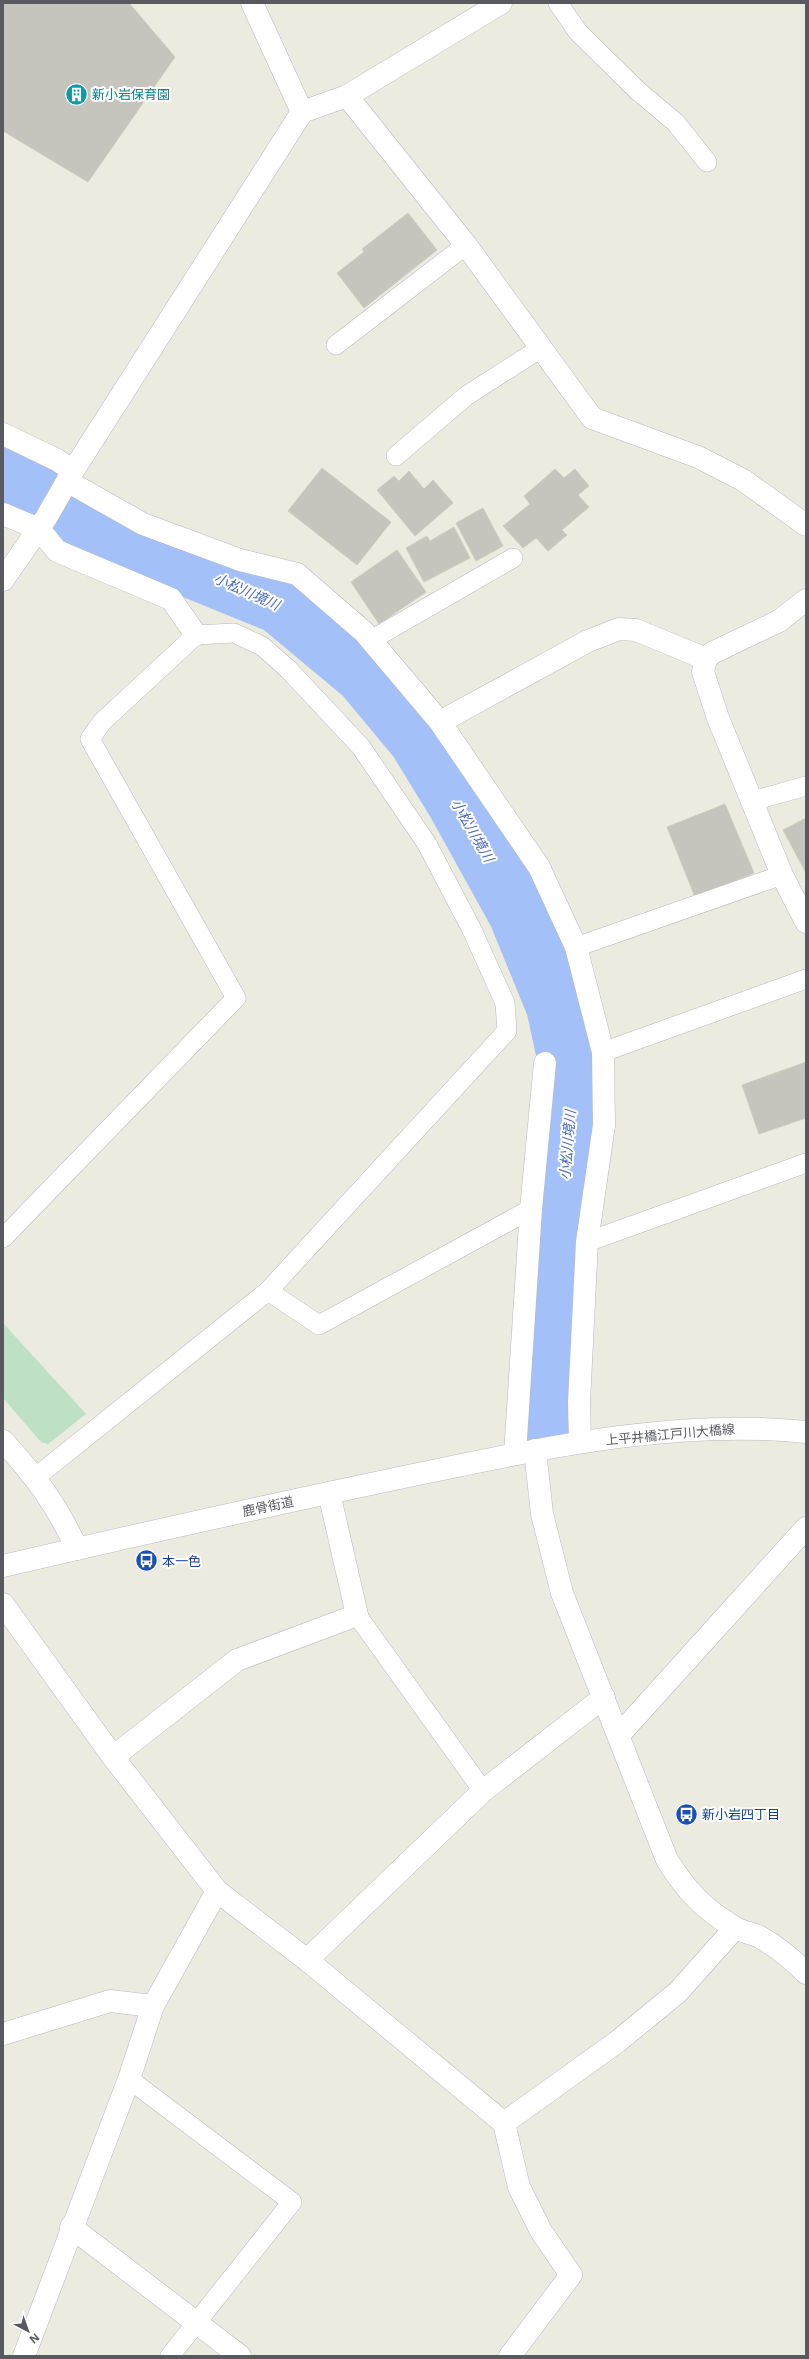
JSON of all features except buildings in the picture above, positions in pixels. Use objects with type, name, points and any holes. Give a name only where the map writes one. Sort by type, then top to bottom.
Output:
[{"type":"street","points":[[252,3],[302,112]]},
{"type":"street","points":[[3,580],[42,523],[302,112],[347,96],[501,3]]},
{"type":"street","points":[[347,96],[466,245],[592,418],[698,457],[743,480],[806,525]]},
{"type":"street","points":[[3,434],[57,460],[68,480],[143,524],[240,560],[297,574],[371,640],[440,722],[539,867],[576,947],[603,1052],[604,1125],[587,1242],[580,1402],[580,1442]]},
{"type":"street","points":[[3,514],[42,523],[57,551],[172,599],[196,635]]},
{"type":"street","points":[[806,600],[779,621],[712,652],[706,659],[703,672],[718,718],[782,875],[806,922]]},
{"type":"street","points":[[440,722],[588,641],[619,629],[636,630],[706,659]]},
{"type":"street","points":[[545,1063],[531,1209],[525,1452],[562,1593],[667,1860],[684,1887],[700,1904],[735,1928],[759,1937],[790,1957],[806,1973]]},
{"type":"street","name":"上平井橋江戸川大橋線","points":[[525,1452],[580,1442],[697,1430],[756,1428],[806,1432]]},
{"type":"street","points":[[3,1441],[36,1477],[63,1518],[77,1549]]},
{"type":"street","name":"鹿骨街道","points":[[3,1566],[329,1493],[525,1452]]},
{"type":"street","points":[[113,1756],[237,1660],[357,1615],[329,1493]]},
{"type":"street","points":[[619,1735],[806,1528]]},
{"type":"street","points":[[3,1604],[113,1756],[216,1891],[307,1960],[504,2122],[519,2187],[541,2230],[572,2275],[510,2356]]},
{"type":"street","points":[[307,1960],[483,1791],[604,1697]]},
{"type":"street","points":[[24,2356],[71,2228],[129,2079],[153,2006],[216,1891]]},
{"type":"street","points":[[504,2122],[617,2042],[678,1992],[735,1928]]},
{"type":"street","points":[[3,2034],[110,2001],[153,2006]]},
{"type":"street","points":[[71,2228],[240,2356]]},
{"type":"lane","points":[[558,3],[578,32],[638,91],[676,123],[707,162]]},
{"type":"lane","points":[[336,344],[466,245]]},
{"type":"lane","points":[[396,456],[466,396],[541,348]]},
{"type":"lane","points":[[371,640],[513,558]]},
{"type":"lane","points":[[3,1238],[236,998],[90,740],[102,722],[196,635],[234,633],[262,646],[288,669],[361,747],[427,844],[472,930],[505,1003],[507,1031],[268,1292],[36,1477]]},
{"type":"lane","points":[[753,801],[806,786]]},
{"type":"lane","points":[[576,947],[782,875]]},
{"type":"lane","points":[[603,1052],[806,979]]},
{"type":"lane","points":[[587,1242],[806,1163]]},
{"type":"lane","points":[[268,1292],[319,1325],[531,1209]]},
{"type":"lane","points":[[357,1615],[483,1791]]},
{"type":"lane","points":[[129,2079],[292,2202],[170,2356]]},
{"type":"green space","points":[[3,1323],[86,1414],[48,1444],[41,1442],[3,1398]]},
{"type":"waterway","name":"小松川境川","points":[[3,470],[81,522],[280,603],[365,674],[419,739],[457,801],[519,913],[557,1006],[571,1071],[570,1124],[558,1233],[545,1417]]},
{"type":"place","name":"新小岩保育園","points":[[76,94]]},
{"type":"place","name":"本一色","points":[[146,1561]]},
{"type":"place","name":"新小岩四丁目","points":[[687,1814]]}]
